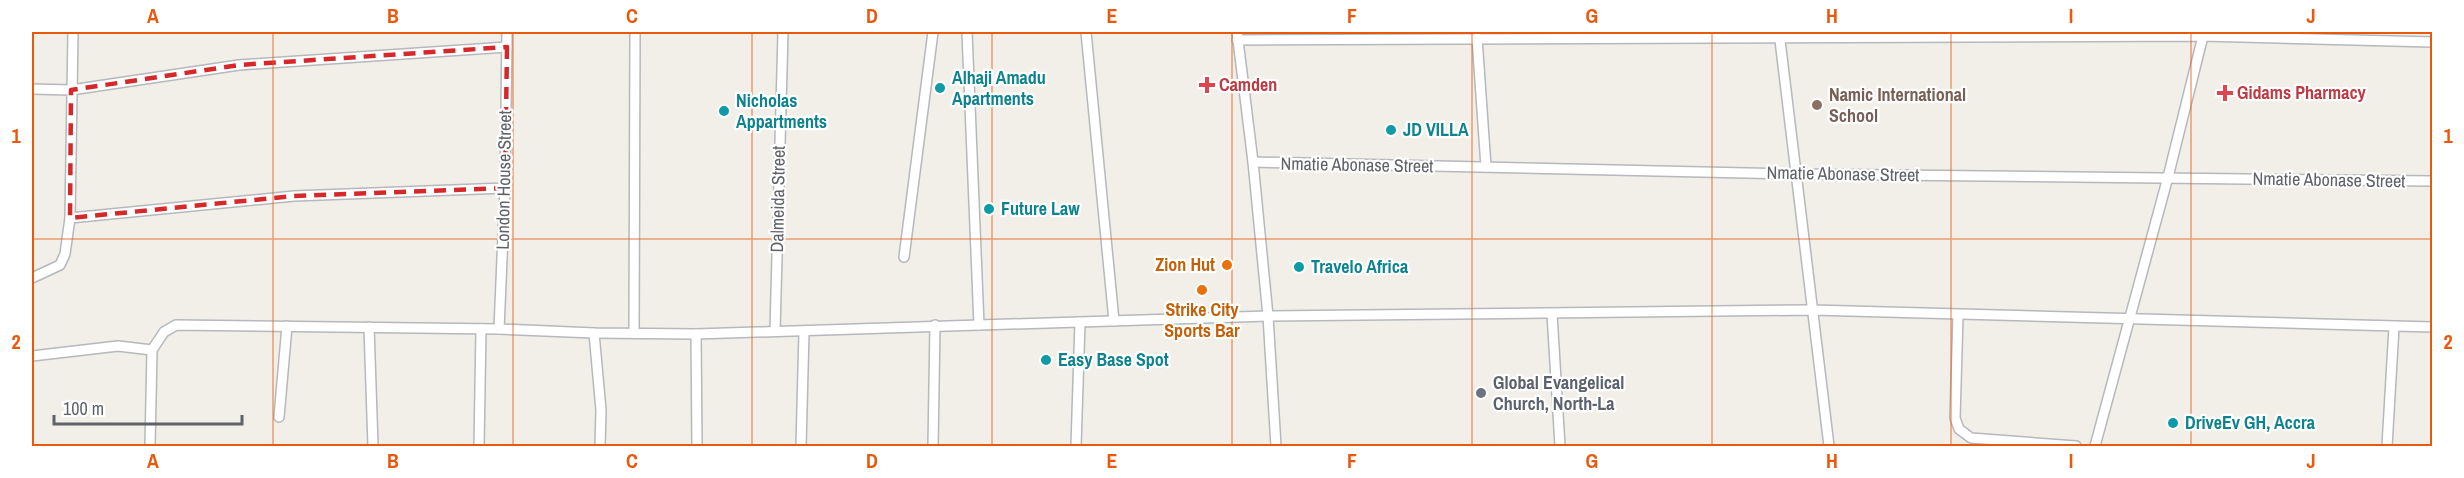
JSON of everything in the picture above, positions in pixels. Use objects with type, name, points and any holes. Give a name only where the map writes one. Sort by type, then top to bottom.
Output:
[{"type":"street","points":[[32,278],[60,265],[65,254],[70,218],[73,32]]},
{"type":"street","name":"London House Street","points":[[499,328],[505,188],[507,32]]},
{"type":"street","points":[[634,333],[635,32]]},
{"type":"street","name":"Dalmeida Street","points":[[775,331],[783,32]]},
{"type":"street","points":[[904,257],[933,32]]},
{"type":"street","points":[[966,32],[979,325]]},
{"type":"street","points":[[1086,32],[1114,321]]},
{"type":"street","points":[[1779,34],[1829,447]]},
{"type":"street","points":[[1276,447],[1268,316],[1253,162],[1237,36],[1477,38],[1779,34],[2204,34],[2433,42]]},
{"type":"street","points":[[2095,447],[2204,34]]},
{"type":"street","points":[[1477,38],[1486,167]]},
{"type":"street","points":[[32,89],[71,90],[239,64],[507,47]]},
{"type":"street","name":"Nmatie Abonase Street","points":[[1253,162],[1796,174],[2433,181]]},
{"type":"street","points":[[70,218],[294,196],[505,188]]},
{"type":"street","points":[[150,447],[152,350],[164,332],[176,325],[499,328],[594,333],[696,334],[1268,316],[1812,310],[1958,316],[2130,318],[2433,327]]},
{"type":"street","points":[[1552,314],[1560,447]]},
{"type":"street","points":[[1958,316],[1954,418],[1959,429],[1971,438],[2076,447]]},
{"type":"street","points":[[1076,447],[1080,322]]},
{"type":"street","points":[[933,447],[935,325]]},
{"type":"street","points":[[279,417],[287,326]]},
{"type":"street","points":[[369,327],[373,447]]},
{"type":"street","points":[[2387,447],[2394,327]]},
{"type":"street","points":[[479,447],[481,329]]},
{"type":"street","points":[[801,447],[804,332]]},
{"type":"street","points":[[594,333],[601,410],[600,447]]},
{"type":"street","points":[[696,334],[697,447]]},
{"type":"street","points":[[32,356],[107,346],[152,350]]},
{"type":"highlighted area","points":[[507,47],[505,188],[294,196],[70,218],[71,90],[239,65]]},
{"type":"place","name":"Camden","points":[[1207,85]]},
{"type":"place","name":"Alhaji Amadu Apartments","points":[[940,88]]},
{"type":"place","name":"Gidams Pharmacy","points":[[2225,93]]},
{"type":"place","name":"Namic International School","points":[[1817,105]]},
{"type":"place","name":"Nicholas Appartments","points":[[724,111]]},
{"type":"place","name":"JD VILLA","points":[[1391,130]]},
{"type":"place","name":"Future Law","points":[[989,209]]},
{"type":"place","name":"Zion Hut","points":[[1227,265]]},
{"type":"place","name":"Travelo Africa","points":[[1299,267]]},
{"type":"place","name":"Strike City Sports Bar","points":[[1202,290]]},
{"type":"place","name":"Easy Base Spot","points":[[1046,360]]},
{"type":"place","name":"Global Evangelical Church, North-La","points":[[1481,393]]},
{"type":"place","name":"DriveEv GH, Accra","points":[[2173,423]]}]
